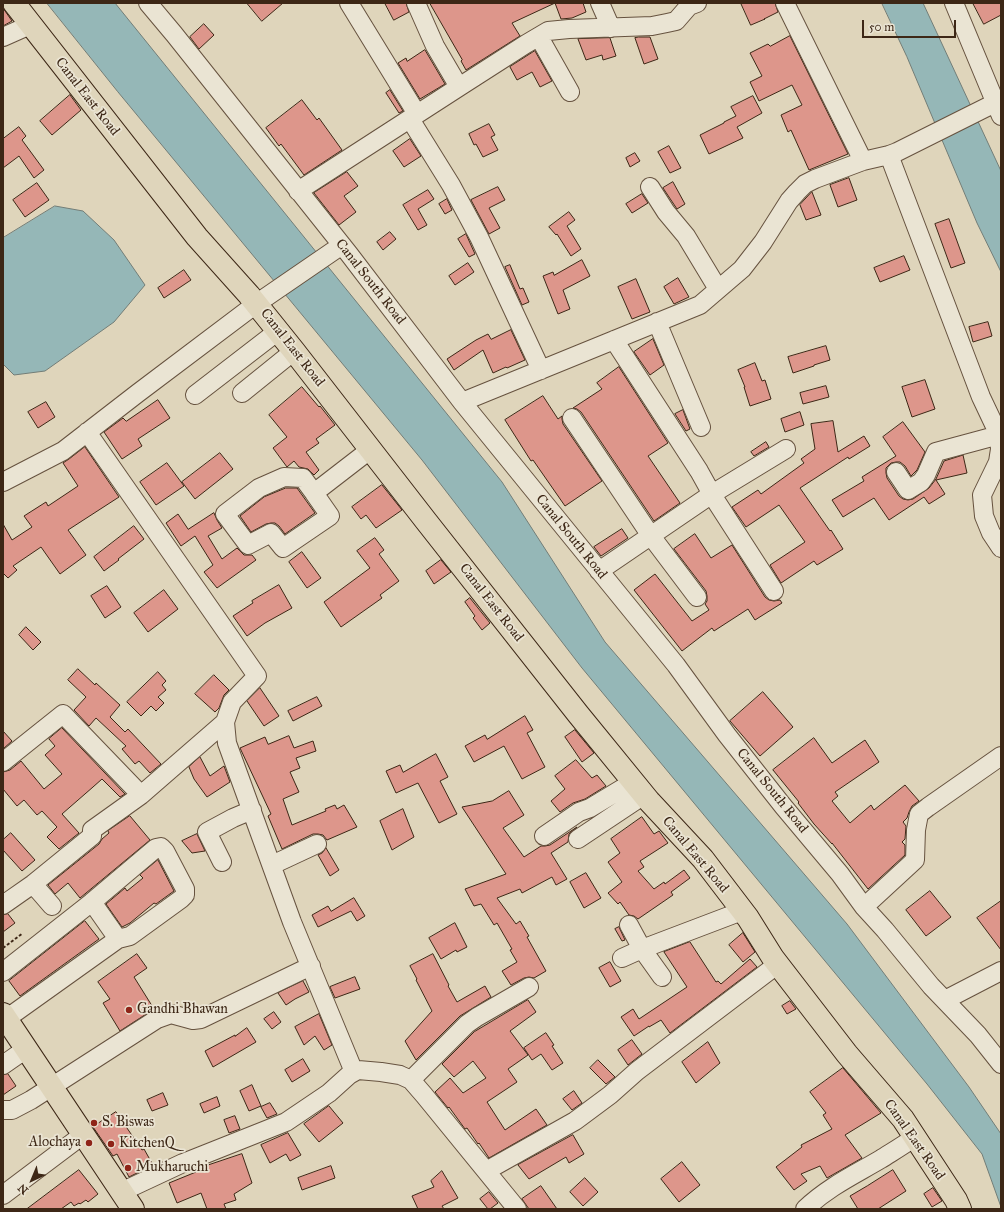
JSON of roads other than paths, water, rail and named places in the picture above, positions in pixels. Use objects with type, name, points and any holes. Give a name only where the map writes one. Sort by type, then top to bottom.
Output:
[{"type":"main road","name":"Canal East Road","points":[[14,3],[197,237],[256,304],[294,351],[578,714],[638,788],[703,859],[742,911],[778,964],[847,1054],[903,1119],[956,1200],[960,1209]]},
{"type":"main road","points":[[5,1016],[127,1200]]},
{"type":"street","name":"Canal South Road","points":[[148,3],[342,245],[462,402],[676,666],[727,735],[783,806],[840,874],[864,907],[931,986],[999,1056]]},
{"type":"street","points":[[349,3],[414,117],[479,237],[541,370]]},
{"type":"street","points":[[416,3],[435,46],[459,88]]},
{"type":"street","points":[[600,3],[611,28]]},
{"type":"street","points":[[785,3],[863,161]]},
{"type":"street","points":[[462,402],[700,305],[742,269],[763,242],[789,201],[805,184],[863,161],[893,153],[999,107],[954,3]]},
{"type":"street","points":[[298,191],[548,31],[652,26],[676,21],[689,5]]},
{"type":"street","points":[[3,37],[30,25]]},
{"type":"street","points":[[538,37],[570,92]]},
{"type":"street","points":[[893,153],[981,397],[999,436],[1000,449],[998,462],[982,495],[984,516],[990,533],[1001,548]]},
{"type":"street","points":[[650,187],[666,212],[686,236],[718,289]]},
{"type":"street","points":[[3,482],[63,451],[256,304],[342,245]]},
{"type":"street","points":[[657,322],[701,427]]},
{"type":"street","points":[[194,395],[278,331]]},
{"type":"street","points":[[614,340],[699,471],[774,591]]},
{"type":"street","points":[[242,393],[294,351]]},
{"type":"street","points":[[572,418],[651,536],[697,597]]},
{"type":"street","points":[[86,432],[257,676],[232,702],[225,722],[227,743],[292,922],[354,1072]]},
{"type":"street","points":[[896,472],[908,490],[921,482],[926,475],[936,452],[999,436]]},
{"type":"street","points":[[314,492],[371,449]]},
{"type":"street","points":[[599,571],[712,494],[786,449]]},
{"type":"street","points":[[284,477],[303,478],[314,492],[330,516],[283,548],[271,533],[248,545],[225,514],[259,488],[284,477]]},
{"type":"street","points":[[3,762],[63,714],[141,795]]},
{"type":"street","points":[[3,905],[33,884],[92,836],[92,830],[141,795],[225,722]]},
{"type":"street","points":[[864,907],[915,860],[916,830],[919,814],[999,760]]},
{"type":"street","points":[[544,836],[578,812],[638,788]]},
{"type":"street","points":[[578,839],[638,788]]},
{"type":"street","points":[[222,862],[207,832],[252,810]]},
{"type":"street","points":[[272,865],[317,844]]},
{"type":"street","points":[[3,972],[92,902],[156,848],[161,847],[165,851],[185,889],[185,895],[181,900],[130,936],[118,939],[5,1016]]},
{"type":"street","points":[[33,884],[52,906]]},
{"type":"street","points":[[92,902],[118,939]]},
{"type":"street","points":[[622,958],[742,911]]},
{"type":"street","points":[[630,926],[642,949],[662,977]]},
{"type":"street","points":[[486,1171],[575,1121],[610,1095],[637,1071],[778,964]]},
{"type":"street","points":[[3,1110],[12,1110],[31,1100],[157,1019],[171,1014],[193,1020],[200,1019],[311,966]]},
{"type":"street","points":[[945,1000],[1001,971]]},
{"type":"street","points":[[410,1080],[467,1024],[529,987]]},
{"type":"street","points":[[3,1065],[26,1049]]},
{"type":"street","points":[[127,1200],[183,1163],[286,1122],[328,1093],[349,1075],[358,1070],[400,1075],[410,1080],[424,1095],[516,1209]]},
{"type":"street","points":[[3,1195],[84,1134]]},
{"type":"street","points":[[805,1209],[818,1197],[853,1174],[880,1160],[915,1137]]},
{"type":"water","points":[[47,3],[115,3],[502,482],[605,642],[847,924],[969,1087],[1001,1134],[1001,1207],[982,1154],[927,1084],[582,668],[422,460],[118,92]]},
{"type":"water","points":[[882,3],[923,3],[1001,171],[1001,272],[977,223],[907,57]]},
{"type":"water","points":[[55,206],[83,211],[114,240],[145,285],[114,322],[45,371],[14,375],[3,364],[3,238]]},
{"type":"place","name":"Gandhi Bhawan","points":[[129,1010]]},
{"type":"place","name":"S. Biswas","points":[[94,1123]]},
{"type":"place","name":"Alochaya","points":[[89,1143]]},
{"type":"place","name":"KitchenQ","points":[[111,1144]]},
{"type":"place","name":"Mukharuchi","points":[[128,1168]]}]
